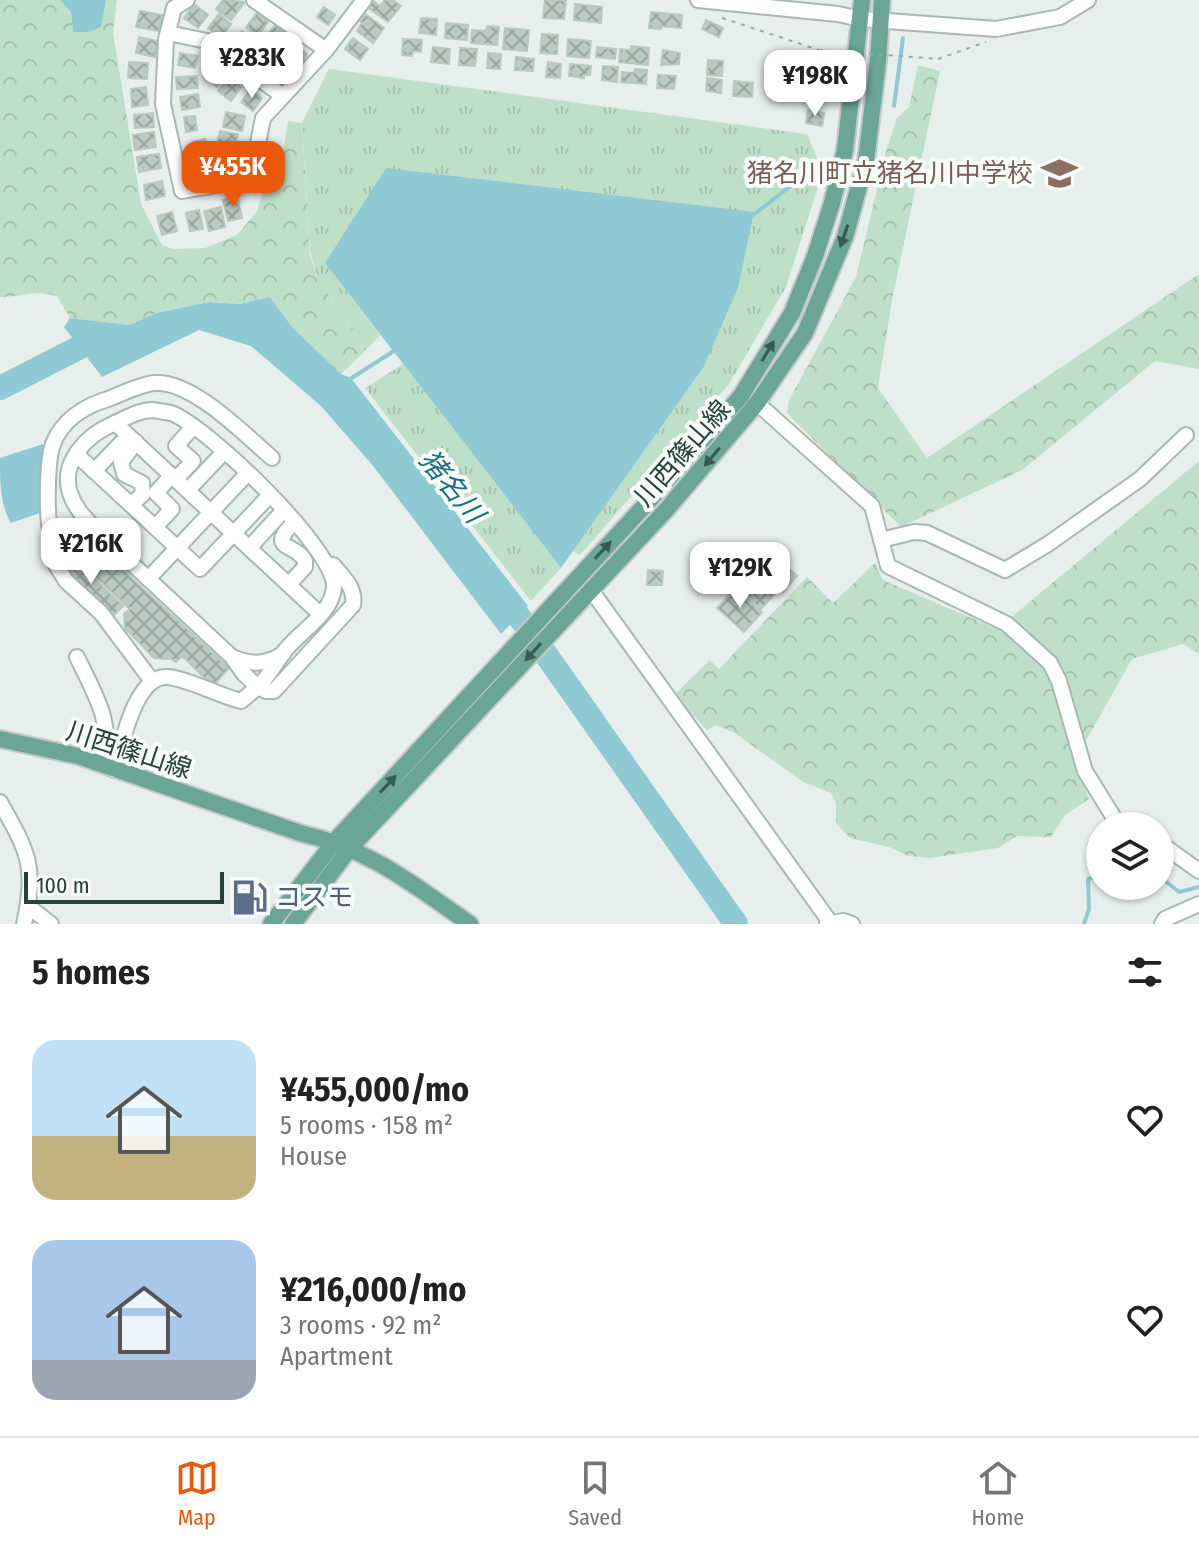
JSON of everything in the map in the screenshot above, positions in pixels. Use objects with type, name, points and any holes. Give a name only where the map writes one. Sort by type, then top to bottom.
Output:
[{"type":"main road","name":"川西篠山線","points":[[342,844],[496,666],[741,396],[792,313],[815,256],[845,150],[862,0]]},
{"type":"main road","name":"川西篠山線","points":[[342,844],[506,682],[667,509],[757,403],[805,333],[845,237],[866,161],[882,0]]},
{"type":"main road","name":"川西篠山線","points":[[0,739],[78,756],[300,833],[342,844],[378,861],[470,924]]},
{"type":"main road","points":[[271,924],[342,844]]},
{"type":"main road","points":[[293,924],[342,844]]},
{"type":"street","points":[[187,0],[174,8],[168,33],[163,104],[182,191],[251,179],[263,118],[326,50],[364,0]]},
{"type":"street","points":[[254,0],[326,50]]},
{"type":"street","points":[[698,0],[838,14],[860,19],[996,29],[1060,17],[1088,0]]},
{"type":"street","points":[[168,33],[207,41],[283,96]]},
{"type":"street","points":[[152,681],[101,613],[66,581],[56,565],[58,557],[52,544],[48,519],[53,444],[73,416],[88,405],[155,383],[179,387],[204,401],[272,458]]},
{"type":"street","points":[[757,403],[872,506],[888,566],[1007,624],[1050,663],[1059,681],[1085,771],[1110,812]]},
{"type":"street","points":[[154,410],[172,413],[193,427],[270,495],[350,586],[354,595],[353,605],[274,691],[258,687],[244,674],[232,657],[79,511],[69,492],[68,472],[76,454],[97,430],[154,410]]},
{"type":"street","points":[[115,423],[320,614]]},
{"type":"street","points":[[155,527],[172,509],[156,493],[193,461],[176,446],[193,427]]},
{"type":"street","points":[[881,540],[914,532],[927,533],[1005,570],[1048,544],[1140,479],[1186,435]]},
{"type":"street","points":[[131,505],[143,494],[142,483],[124,474],[121,462],[136,442]]},
{"type":"street","points":[[94,471],[121,443]]},
{"type":"street","points":[[188,490],[224,452]]},
{"type":"street","points":[[76,454],[200,569],[270,495]]},
{"type":"street","points":[[148,579],[248,473]]},
{"type":"street","points":[[250,547],[284,510]]},
{"type":"street","points":[[289,584],[305,567],[303,555],[287,549],[283,544],[285,530],[295,522]]},
{"type":"street","points":[[108,767],[139,695],[152,681],[169,677],[241,701],[258,687],[283,654],[329,604],[334,580],[323,557]]},
{"type":"street","points":[[591,590],[828,923],[852,924]]},
{"type":"street","points":[[232,657],[255,664],[283,654]]},
{"type":"street","points":[[77,657],[99,703],[107,731],[108,767]]},
{"type":"street","points":[[269,674],[287,677]]},
{"type":"street","points":[[0,802],[31,867],[32,891],[24,924]]},
{"type":"street","points":[[1174,853],[1199,871]]},
{"type":"street","points":[[1162,924],[1165,919],[1199,904]]},
{"type":"street","points":[[28,906],[51,924]]},
{"type":"path","points":[[719,16],[819,50],[938,59]]},
{"type":"green space","points":[[0,0],[60,0],[71,12],[73,32],[82,32],[93,28],[99,20],[106,0],[117,0],[113,32],[141,204],[162,245],[173,249],[205,248],[237,235],[257,211],[263,191],[283,152],[288,121],[302,123],[310,256],[318,278],[365,351],[341,374],[292,327],[270,297],[240,304],[209,302],[157,313],[129,325],[70,318],[57,296],[50,294],[0,297]]},
{"type":"green space","points":[[918,65],[940,71],[892,300],[878,388],[927,458],[1199,274],[1199,369],[1155,361],[1022,470],[901,527],[787,413],[789,400],[856,277],[886,151],[897,118],[909,107]]},
{"type":"green space","points":[[329,69],[807,134],[823,172],[786,287],[729,384],[580,555],[573,551],[703,368],[325,263],[380,335],[365,351],[318,278],[310,251],[302,123]]},
{"type":"green space","points":[[403,364],[561,568],[531,601],[365,388]]},
{"type":"green space","points":[[1199,461],[1199,654],[1183,644],[1132,659],[1074,762],[1089,799],[1065,815],[1051,837],[1017,836],[998,848],[930,858],[908,856],[889,847],[850,838],[836,823],[836,803],[831,793],[803,782],[735,733],[716,725],[707,730],[674,695],[710,660],[719,669],[807,577],[833,603],[875,563],[883,580],[997,629]]},
{"type":"water","points":[[60,0],[106,0],[101,27],[88,32],[73,32],[71,12]]},
{"type":"water","points":[[386,168],[754,212],[738,288],[703,368],[561,568],[325,263]]},
{"type":"water","points":[[270,297],[292,327],[341,374],[351,378],[528,606],[501,634],[374,467],[321,406],[251,346],[199,330],[102,377],[64,327],[70,318],[129,325],[157,313],[209,302],[240,304]]},
{"type":"water","points":[[43,444],[40,513],[11,523],[3,501],[0,458]]},
{"type":"building","points":[[223,0],[245,2],[231,20],[216,9]]},
{"type":"building","points":[[372,0],[380,6],[385,0],[393,0],[401,6],[388,22],[367,7]]},
{"type":"building","points":[[545,0],[566,0],[564,19],[543,18]]},
{"type":"building","points":[[194,4],[208,15],[198,28],[184,18]]},
{"type":"building","points":[[575,4],[602,7],[601,23],[574,20]]},
{"type":"building","points":[[324,7],[335,15],[328,25],[317,17]]},
{"type":"building","points":[[140,11],[162,15],[159,31],[136,27]]},
{"type":"building","points":[[651,12],[682,15],[681,28],[649,28]]},
{"type":"building","points":[[257,13],[268,22],[258,36],[246,27]]},
{"type":"building","points":[[364,13],[384,28],[373,43],[357,31]]},
{"type":"building","points":[[219,14],[231,24],[221,38],[208,28]]},
{"type":"building","points":[[421,18],[437,19],[436,35],[419,33]]},
{"type":"building","points":[[706,20],[723,28],[719,37],[702,29]]},
{"type":"building","points":[[446,23],[468,25],[467,40],[445,38]]},
{"type":"building","points":[[275,25],[285,33],[277,49],[264,40]]},
{"type":"building","points":[[487,26],[499,27],[497,45],[471,43],[472,30],[486,31]]},
{"type":"building","points":[[505,28],[529,30],[527,51],[503,49]]},
{"type":"building","points":[[242,31],[255,40],[244,55],[231,45]]},
{"type":"building","points":[[542,34],[558,35],[557,54],[540,53]]},
{"type":"building","points":[[139,37],[158,41],[155,57],[136,53]]},
{"type":"building","points":[[353,38],[368,49],[360,60],[345,49]]},
{"type":"building","points":[[403,39],[422,40],[421,52],[413,51],[412,56],[402,55]]},
{"type":"building","points":[[568,39],[591,41],[589,58],[567,56]]},
{"type":"building","points":[[295,45],[307,54],[286,82],[275,73]]},
{"type":"building","points":[[262,46],[272,53],[270,57],[273,59],[265,70],[252,60]]},
{"type":"building","points":[[631,46],[649,48],[648,65],[619,62],[620,49],[631,50]]},
{"type":"building","points":[[433,47],[450,49],[449,64],[431,62]]},
{"type":"building","points":[[597,47],[616,49],[615,59],[596,57]]},
{"type":"building","points":[[460,48],[477,49],[475,66],[459,65]]},
{"type":"building","points":[[663,50],[680,53],[679,64],[661,65]]},
{"type":"building","points":[[180,53],[198,56],[195,68],[178,65]]},
{"type":"building","points":[[488,53],[501,54],[500,69],[487,68]]},
{"type":"building","points":[[516,57],[534,59],[533,71],[515,70]]},
{"type":"building","points":[[708,60],[723,61],[722,76],[707,75]]},
{"type":"building","points":[[767,61],[781,63],[780,80],[766,78]]},
{"type":"building","points":[[129,62],[148,63],[147,79],[128,78]]},
{"type":"building","points":[[548,62],[561,64],[560,78],[546,77]]},
{"type":"building","points":[[814,63],[832,67],[829,82],[811,78]]},
{"type":"building","points":[[570,64],[591,66],[590,75],[584,75],[584,78],[569,76]]},
{"type":"building","points":[[211,66],[224,76],[217,87],[203,77]]},
{"type":"building","points":[[603,66],[618,67],[617,82],[602,80]]},
{"type":"building","points":[[635,69],[647,70],[646,84],[621,82],[622,72],[634,73]]},
{"type":"building","points":[[658,75],[676,76],[674,89],[657,88]]},
{"type":"building","points":[[197,76],[198,88],[177,89],[176,77]]},
{"type":"building","points":[[228,77],[241,87],[231,101],[218,91]]},
{"type":"building","points":[[707,78],[722,80],[721,93],[706,91]]},
{"type":"building","points":[[734,81],[753,83],[752,97],[733,96]]},
{"type":"building","points":[[146,87],[148,105],[132,107],[131,89]]},
{"type":"building","points":[[251,89],[262,98],[253,111],[241,102]]},
{"type":"building","points":[[198,94],[200,107],[182,110],[180,97]]},
{"type":"building","points":[[808,110],[824,113],[822,126],[806,123]]},
{"type":"building","points":[[226,112],[245,116],[242,131],[223,127]]},
{"type":"building","points":[[153,113],[154,127],[135,128],[134,115]]},
{"type":"building","points":[[195,116],[197,130],[186,132],[184,117]]},
{"type":"building","points":[[220,131],[238,134],[235,148],[217,144]]},
{"type":"building","points":[[154,132],[156,147],[135,150],[133,135]]},
{"type":"building","points":[[205,139],[208,153],[196,155],[193,142]]},
{"type":"building","points":[[159,154],[161,168],[139,172],[137,157]]},
{"type":"building","points":[[231,158],[234,173],[220,177],[216,162]]},
{"type":"building","points":[[205,164],[208,179],[194,182],[191,167]]},
{"type":"building","points":[[162,181],[165,196],[146,200],[144,185]]},
{"type":"building","points":[[237,196],[242,218],[228,221],[223,200]]},
{"type":"building","points":[[221,207],[225,227],[209,231],[204,211]]},
{"type":"building","points":[[199,210],[203,229],[190,231],[186,213]]},
{"type":"building","points":[[172,212],[177,231],[162,235],[157,216]]},
{"type":"building","points":[[70,521],[229,668],[213,686],[182,656],[176,662],[154,658],[125,628],[124,614],[130,609],[54,538]]},
{"type":"building","points":[[768,549],[797,576],[783,592],[780,588],[761,609],[735,586]]},
{"type":"building","points":[[69,555],[123,606],[112,617],[64,572],[62,562]]},
{"type":"building","points":[[648,570],[663,571],[662,585],[647,585]]},
{"type":"building","points":[[735,589],[762,612],[744,632],[717,608]]},
{"type":"waterway","points":[[894,106],[903,38]]},
{"type":"waterway","points":[[752,216],[820,163]]},
{"type":"waterway","name":"猪名川","points":[[0,388],[94,340],[109,337]]},
{"type":"waterway","points":[[347,381],[397,349]]},
{"type":"waterway","name":"猪名川","points":[[498,591],[736,924]]},
{"type":"waterway","points":[[1174,888],[1179,892],[1199,887]]},
{"type":"waterway","points":[[1084,924],[1089,900]]},
{"type":"place","name":"猪名川町立猪名川中学校","points":[[1059,173]]},
{"type":"place","name":"コスモ","points":[[249,897]]}]
